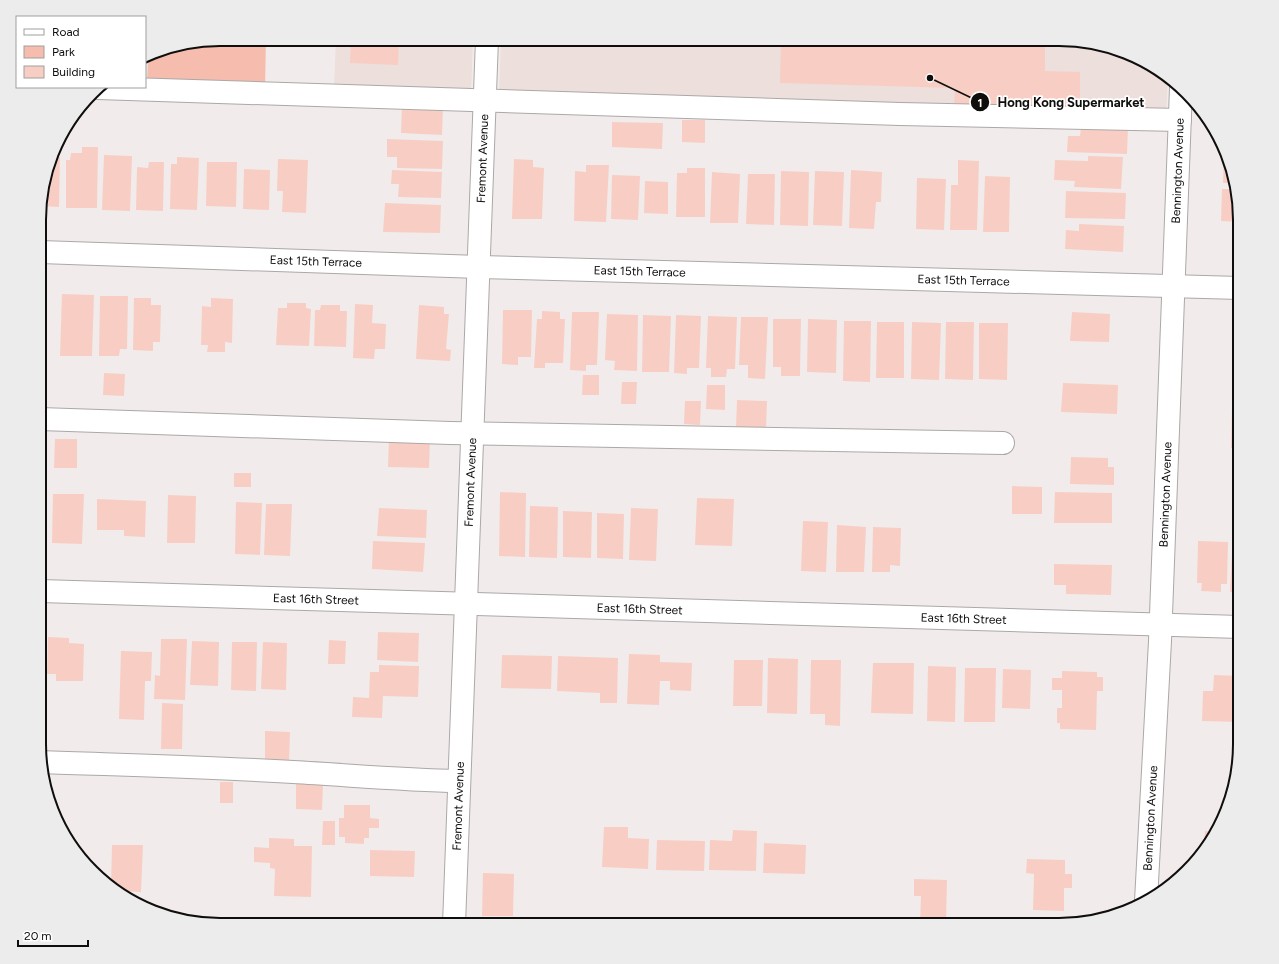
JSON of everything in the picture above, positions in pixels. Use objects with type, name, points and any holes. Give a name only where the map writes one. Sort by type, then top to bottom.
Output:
[{"type":"street","name":"Fremont Avenue","points":[[454,918],[487,46]]},
{"type":"street","points":[[106,88],[892,114],[1180,120]]},
{"type":"street","name":"Bennington Avenue","points":[[1146,895],[1175,286],[1181,96]]},
{"type":"street","name":"East 15th Terrace","points":[[46,252],[478,267],[1233,288]]},
{"type":"street","points":[[46,419],[472,434],[1003,443]]},
{"type":"street","name":"East 16th Street","points":[[46,591],[466,605],[1233,627]]},
{"type":"street","points":[[47,762],[222,768],[317,773],[405,780],[459,781]]},
{"type":"shaded area","points":[[336,46],[473,46],[471,94],[334,87]]},
{"type":"shaded area","points":[[501,46],[1070,46],[1093,49],[1115,55],[1146,69],[1168,84],[1166,115],[499,96]]},
{"type":"green space","points":[[209,46],[266,46],[265,88],[147,83],[148,62],[164,55],[186,49]]},
{"type":"building","points":[[351,46],[399,46],[398,65],[350,63]]},
{"type":"building","points":[[781,46],[1045,46],[1045,71],[1080,72],[1080,108],[954,105],[955,88],[780,83]]},
{"type":"building","points":[[402,105],[443,107],[442,135],[401,133]]},
{"type":"building","points":[[682,120],[705,120],[705,143],[682,142]]},
{"type":"building","points":[[612,122],[663,123],[662,149],[612,147]]},
{"type":"building","points":[[1081,127],[1128,128],[1127,154],[1067,152],[1068,136],[1080,136]]},
{"type":"building","points":[[387,139],[443,141],[442,169],[397,168],[397,157],[387,157]]},
{"type":"building","points":[[82,147],[98,147],[97,208],[66,208],[66,160],[70,160],[71,153],[82,153]]},
{"type":"building","points":[[104,155],[132,156],[130,211],[102,210]]},
{"type":"building","points":[[1088,156],[1123,157],[1121,189],[1074,187],[1075,181],[1054,180],[1055,160],[1088,161]]},
{"type":"building","points":[[58,157],[60,157],[59,207],[46,206],[49,186]]},
{"type":"building","points":[[177,157],[199,158],[197,210],[170,209],[171,164],[177,164]]},
{"type":"building","points":[[278,159],[308,160],[306,213],[282,212],[283,191],[277,191]]},
{"type":"building","points":[[514,159],[533,160],[533,167],[544,168],[542,219],[512,219]]},
{"type":"building","points":[[958,160],[979,161],[977,230],[950,230],[951,185],[958,185]]},
{"type":"building","points":[[149,162],[164,162],[163,211],[136,210],[137,167],[148,168]]},
{"type":"building","points":[[207,162],[237,162],[236,207],[206,206]]},
{"type":"building","points":[[1224,163],[1229,183],[1223,183]]},
{"type":"building","points":[[586,165],[609,165],[606,222],[574,221],[575,171],[586,172]]},
{"type":"building","points":[[687,168],[705,168],[705,217],[676,217],[677,173],[687,173]]},
{"type":"building","points":[[244,169],[270,170],[269,210],[243,209]]},
{"type":"building","points":[[392,170],[442,172],[441,198],[398,197],[399,184],[391,184]]},
{"type":"building","points":[[851,170],[882,172],[881,202],[876,202],[874,229],[849,228]]},
{"type":"building","points":[[781,171],[809,172],[808,226],[780,225]]},
{"type":"building","points":[[815,171],[844,172],[842,226],[813,225]]},
{"type":"building","points":[[712,172],[740,174],[738,223],[710,223]]},
{"type":"building","points":[[748,174],[775,174],[774,225],[746,224]]},
{"type":"building","points":[[612,175],[640,176],[638,220],[611,219]]},
{"type":"building","points":[[985,176],[1010,177],[1009,232],[983,232]]},
{"type":"building","points":[[917,178],[946,179],[944,230],[916,229]]},
{"type":"building","points":[[645,181],[668,182],[668,214],[644,213]]},
{"type":"building","points":[[1222,189],[1230,189],[1233,222],[1221,221]]},
{"type":"building","points":[[1066,191],[1126,193],[1125,219],[1065,218]]},
{"type":"building","points":[[385,203],[441,205],[440,233],[383,232]]},
{"type":"building","points":[[1079,224],[1124,226],[1123,252],[1065,249],[1066,230],[1079,231]]},
{"type":"building","points":[[62,294],[94,295],[92,356],[60,356]]},
{"type":"building","points":[[100,296],[128,296],[127,349],[120,349],[119,356],[99,356]]},
{"type":"building","points":[[134,298],[151,298],[151,305],[161,305],[160,342],[153,342],[153,351],[133,350]]},
{"type":"building","points":[[211,298],[233,299],[232,343],[225,342],[225,352],[207,352],[208,345],[201,345],[202,306],[211,307]]},
{"type":"building","points":[[287,303],[306,303],[306,308],[311,309],[309,346],[276,345],[278,308],[287,308]]},
{"type":"building","points":[[355,304],[373,305],[372,323],[386,324],[385,349],[375,349],[374,359],[353,358]]},
{"type":"building","points":[[321,305],[340,305],[340,311],[347,311],[346,347],[314,346],[315,310],[320,310]]},
{"type":"building","points":[[419,305],[444,307],[444,314],[449,314],[446,349],[451,350],[450,361],[416,359]]},
{"type":"building","points":[[503,310],[532,310],[531,357],[518,357],[518,365],[502,364]]},
{"type":"building","points":[[542,311],[560,312],[560,319],[565,319],[563,363],[545,363],[545,368],[534,368],[537,319],[542,319]]},
{"type":"building","points":[[572,312],[599,312],[597,365],[586,365],[586,371],[570,370]]},
{"type":"building","points":[[1072,312],[1110,314],[1109,342],[1070,341]]},
{"type":"building","points":[[607,314],[638,315],[637,371],[614,370],[615,361],[605,360]]},
{"type":"building","points":[[643,315],[671,316],[669,372],[642,372]]},
{"type":"building","points":[[676,315],[701,316],[699,368],[687,368],[687,374],[674,373]]},
{"type":"building","points":[[708,316],[737,317],[735,369],[727,369],[726,377],[711,377],[711,368],[706,368]]},
{"type":"building","points":[[741,317],[768,317],[765,379],[748,378],[748,365],[739,365]]},
{"type":"building","points":[[773,319],[801,319],[800,376],[781,376],[781,367],[773,367]]},
{"type":"building","points":[[808,319],[837,320],[836,373],[807,372]]},
{"type":"building","points":[[844,321],[871,321],[870,382],[843,381]]},
{"type":"building","points":[[877,322],[904,322],[904,378],[876,378]]},
{"type":"building","points":[[912,322],[941,323],[939,380],[911,379]]},
{"type":"building","points":[[946,322],[974,322],[973,380],[945,379]]},
{"type":"building","points":[[979,323],[1008,323],[1007,380],[979,379]]},
{"type":"building","points":[[104,373],[125,374],[124,396],[103,395]]},
{"type":"building","points":[[583,375],[599,375],[599,395],[582,395]]},
{"type":"building","points":[[622,382],[637,382],[636,404],[621,404]]},
{"type":"building","points":[[1063,383],[1118,385],[1117,414],[1061,412]]},
{"type":"building","points":[[707,385],[725,385],[725,410],[706,409]]},
{"type":"building","points":[[737,400],[767,401],[766,429],[736,428]]},
{"type":"building","points":[[685,401],[701,401],[700,425],[684,424]]},
{"type":"building","points":[[1232,406],[1233,406],[1233,448],[1231,448]]},
{"type":"building","points":[[389,438],[430,439],[429,468],[388,467]]},
{"type":"building","points":[[55,439],[77,439],[77,468],[54,468]]},
{"type":"building","points":[[1071,457],[1108,458],[1108,467],[1114,467],[1114,485],[1070,484]]},
{"type":"building","points":[[234,473],[251,473],[251,487],[234,487]]},
{"type":"building","points":[[1012,486],[1042,487],[1042,514],[1012,514]]},
{"type":"building","points":[[500,492],[526,493],[525,557],[499,556]]},
{"type":"building","points":[[1055,492],[1112,493],[1112,523],[1054,523]]},
{"type":"building","points":[[53,494],[84,494],[82,544],[52,543]]},
{"type":"building","points":[[168,495],[196,496],[195,543],[167,543]]},
{"type":"building","points":[[697,498],[734,499],[732,546],[695,545]]},
{"type":"building","points":[[97,499],[146,501],[145,537],[124,536],[124,530],[97,530]]},
{"type":"building","points":[[236,502],[262,503],[260,555],[235,554]]},
{"type":"building","points":[[266,504],[292,504],[290,556],[264,555]]},
{"type":"building","points":[[530,506],[558,507],[557,558],[529,557]]},
{"type":"building","points":[[379,508],[427,510],[426,538],[377,536]]},
{"type":"building","points":[[631,508],[658,509],[656,561],[629,560]]},
{"type":"building","points":[[563,511],[592,512],[591,558],[563,557]]},
{"type":"building","points":[[597,513],[624,514],[623,559],[597,558]]},
{"type":"building","points":[[803,521],[828,522],[826,572],[801,571]]},
{"type":"building","points":[[837,525],[866,527],[864,572],[836,572]]},
{"type":"building","points":[[873,527],[901,528],[900,566],[890,565],[890,572],[872,572]]},
{"type":"building","points":[[373,541],[425,543],[423,572],[372,569]]},
{"type":"building","points":[[1198,541],[1228,542],[1227,584],[1221,584],[1221,592],[1201,591],[1202,583],[1197,583]]},
{"type":"building","points":[[1232,552],[1233,592],[1230,592]]},
{"type":"building","points":[[1054,564],[1112,565],[1111,595],[1066,594],[1066,585],[1054,585]]},
{"type":"building","points":[[378,632],[419,633],[418,662],[377,660]]},
{"type":"building","points":[[48,637],[69,638],[69,643],[84,644],[83,681],[56,681],[56,674],[47,674]]},
{"type":"building","points":[[161,639],[187,639],[185,700],[154,699],[155,675],[160,676]]},
{"type":"building","points":[[329,640],[346,641],[345,664],[328,664]]},
{"type":"building","points":[[192,641],[219,642],[218,686],[190,685]]},
{"type":"building","points":[[232,642],[257,642],[256,691],[231,690]]},
{"type":"building","points":[[263,642],[287,643],[286,690],[261,689]]},
{"type":"building","points":[[121,651],[152,652],[151,681],[145,681],[144,720],[119,719]]},
{"type":"building","points":[[629,654],[660,655],[660,662],[692,663],[691,691],[670,690],[670,681],[660,681],[659,705],[627,704]]},
{"type":"building","points":[[502,655],[552,656],[551,689],[501,688]]},
{"type":"building","points":[[558,656],[618,658],[617,703],[600,703],[600,693],[557,691]]},
{"type":"building","points":[[768,658],[798,659],[797,714],[767,713]]},
{"type":"building","points":[[734,660],[763,660],[762,706],[733,706]]},
{"type":"building","points":[[811,660],[841,660],[840,726],[825,725],[825,714],[810,714]]},
{"type":"building","points":[[873,663],[914,663],[913,714],[871,713]]},
{"type":"building","points":[[379,665],[419,666],[418,697],[383,696],[382,718],[352,717],[353,697],[369,698],[370,672],[379,672]]},
{"type":"building","points":[[928,666],[956,667],[955,722],[927,721]]},
{"type":"building","points":[[965,668],[996,668],[995,722],[964,722]]},
{"type":"building","points":[[1003,669],[1031,670],[1030,709],[1002,708]]},
{"type":"building","points":[[1062,671],[1097,672],[1097,677],[1103,677],[1103,691],[1097,691],[1096,730],[1060,729],[1060,723],[1057,723],[1057,708],[1062,708],[1062,690],[1052,690],[1052,678],[1062,678]]},
{"type":"building","points":[[1214,675],[1233,676],[1233,722],[1202,721],[1203,691],[1213,691]]},
{"type":"building","points":[[162,703],[183,704],[182,749],[161,749]]},
{"type":"building","points":[[265,731],[290,732],[289,762],[265,762]]},
{"type":"building","points":[[220,782],[233,782],[233,803],[220,803]]},
{"type":"building","points":[[296,784],[323,784],[322,810],[296,809]]},
{"type":"building","points":[[344,805],[370,805],[370,818],[379,819],[379,828],[369,828],[369,838],[364,838],[364,844],[345,843],[345,837],[339,837],[339,818],[344,818]]},
{"type":"building","points":[[323,821],[335,821],[335,845],[322,845]]},
{"type":"building","points":[[604,827],[628,827],[628,838],[649,839],[648,869],[602,867]]},
{"type":"building","points":[[733,830],[757,831],[756,871],[709,870],[710,840],[732,841]]},
{"type":"building","points":[[1205,831],[1210,831],[1205,839]]},
{"type":"building","points":[[269,838],[294,839],[294,846],[312,846],[311,897],[274,896],[275,869],[270,868],[270,863],[254,862],[254,847],[269,848]]},
{"type":"building","points":[[657,840],[705,841],[704,871],[656,870]]},
{"type":"building","points":[[764,843],[806,845],[805,874],[763,873]]},
{"type":"building","points":[[112,845],[143,845],[141,892],[128,891],[111,880]]},
{"type":"building","points":[[370,850],[415,851],[414,877],[370,876]]},
{"type":"building","points":[[1027,859],[1065,860],[1065,874],[1072,874],[1072,888],[1064,888],[1064,911],[1033,910],[1034,874],[1026,873]]},
{"type":"building","points":[[483,873],[514,874],[513,916],[482,916]]},
{"type":"building","points":[[914,879],[947,880],[946,918],[920,918],[921,896],[914,896]]},
{"type":"place","name":"Hong Kong Supermarket","points":[[930,78]]}]
